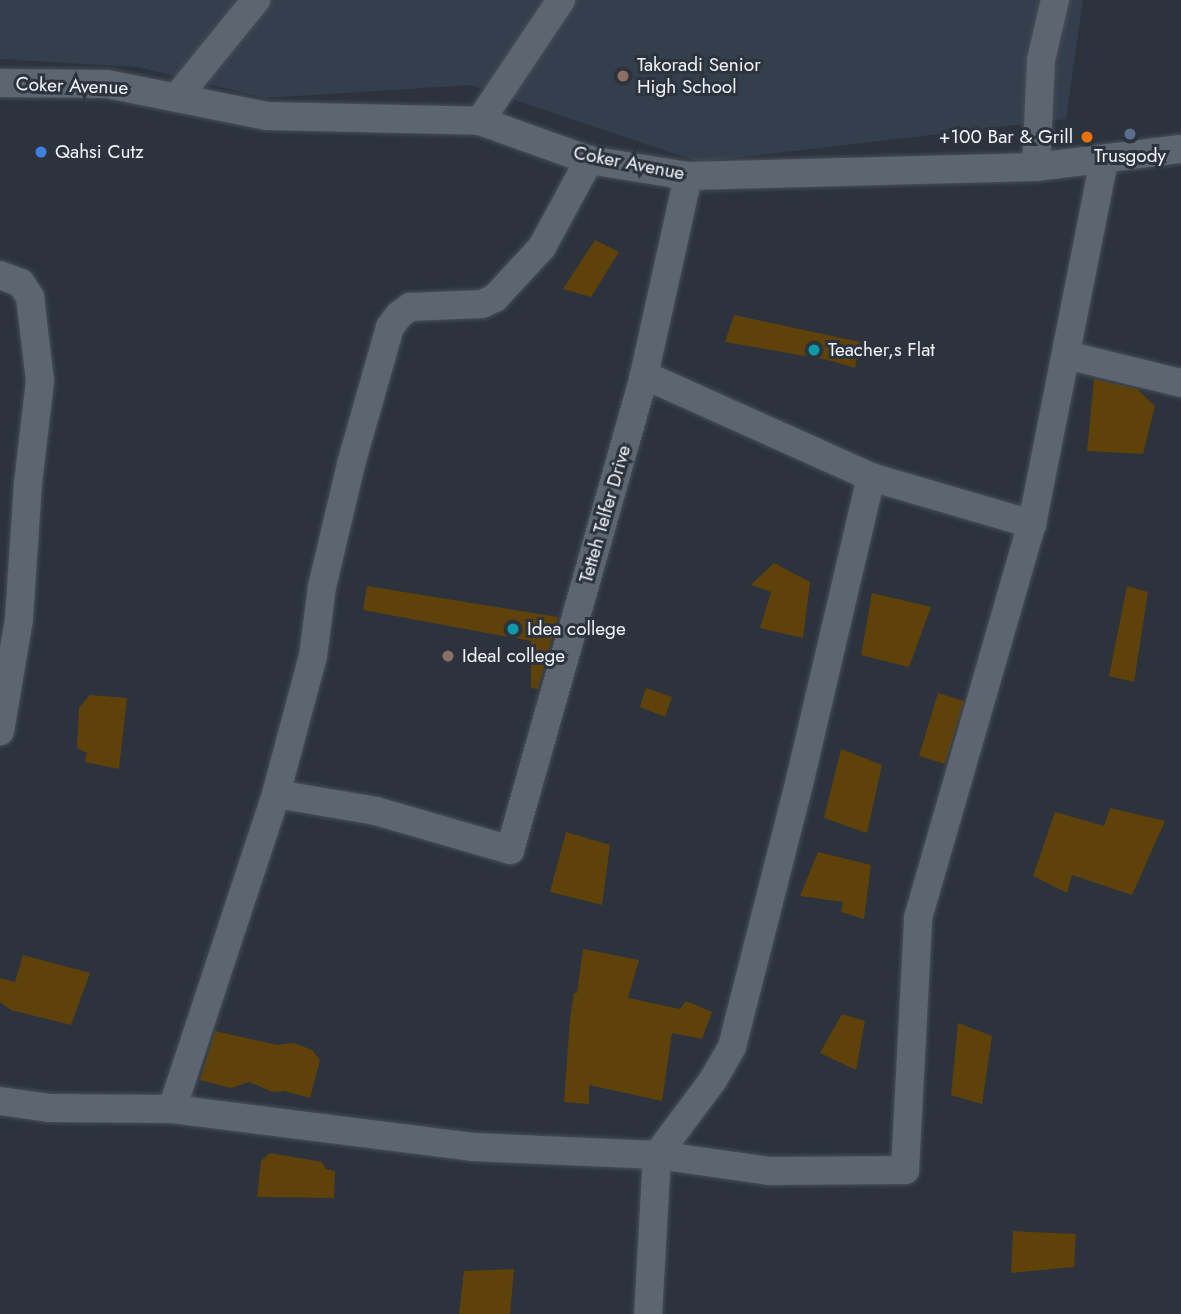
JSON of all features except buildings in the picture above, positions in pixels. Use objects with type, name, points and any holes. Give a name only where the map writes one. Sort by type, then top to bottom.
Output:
[{"type":"street","points":[[178,96],[256,0]]},
{"type":"street","points":[[480,121],[561,0]]},
{"type":"street","points":[[1036,167],[1041,60],[1055,0]]},
{"type":"street","name":"Coker Avenue","points":[[0,83],[107,83],[267,116],[480,121],[589,160],[688,176],[1036,167],[1104,161],[1181,149]]},
{"type":"street","points":[[172,1109],[276,794],[313,656],[322,587],[351,464],[390,327],[398,315],[410,307],[482,304],[495,298],[542,247],[589,160]]},
{"type":"street","points":[[0,1101],[49,1108],[172,1109],[473,1147],[657,1154],[769,1171],[905,1170],[918,918],[1032,524],[1104,161]]},
{"type":"street","name":"Tetteh Telfer Drive","points":[[276,794],[376,811],[510,850],[644,375],[688,176]]},
{"type":"street","points":[[0,275],[21,283],[30,297],[40,380],[28,483],[19,619],[0,731]]},
{"type":"street","points":[[1066,355],[1181,383]]},
{"type":"street","points":[[644,375],[871,477],[1032,524]]},
{"type":"street","points":[[648,1314],[657,1154],[713,1080],[732,1047],[799,784],[871,477]]},
{"type":"shaded area","name":"Takoradi Senior High School","points":[[0,0],[1083,0],[1066,119],[700,162],[470,85],[265,98],[137,67],[0,59]]},
{"type":"place","name":"Takoradi Senior High School","points":[[623,76]]},
{"type":"place","name":"Trusgody","points":[[1130,134]]},
{"type":"place","name":"+100 Bar & Grill","points":[[1087,137]]},
{"type":"place","name":"Qahsi Cutz","points":[[41,152]]},
{"type":"place","name":"Teacher,s Flat","points":[[814,350]]},
{"type":"place","name":"Idea college","points":[[513,629]]},
{"type":"place","name":"Ideal college","points":[[448,656]]}]
